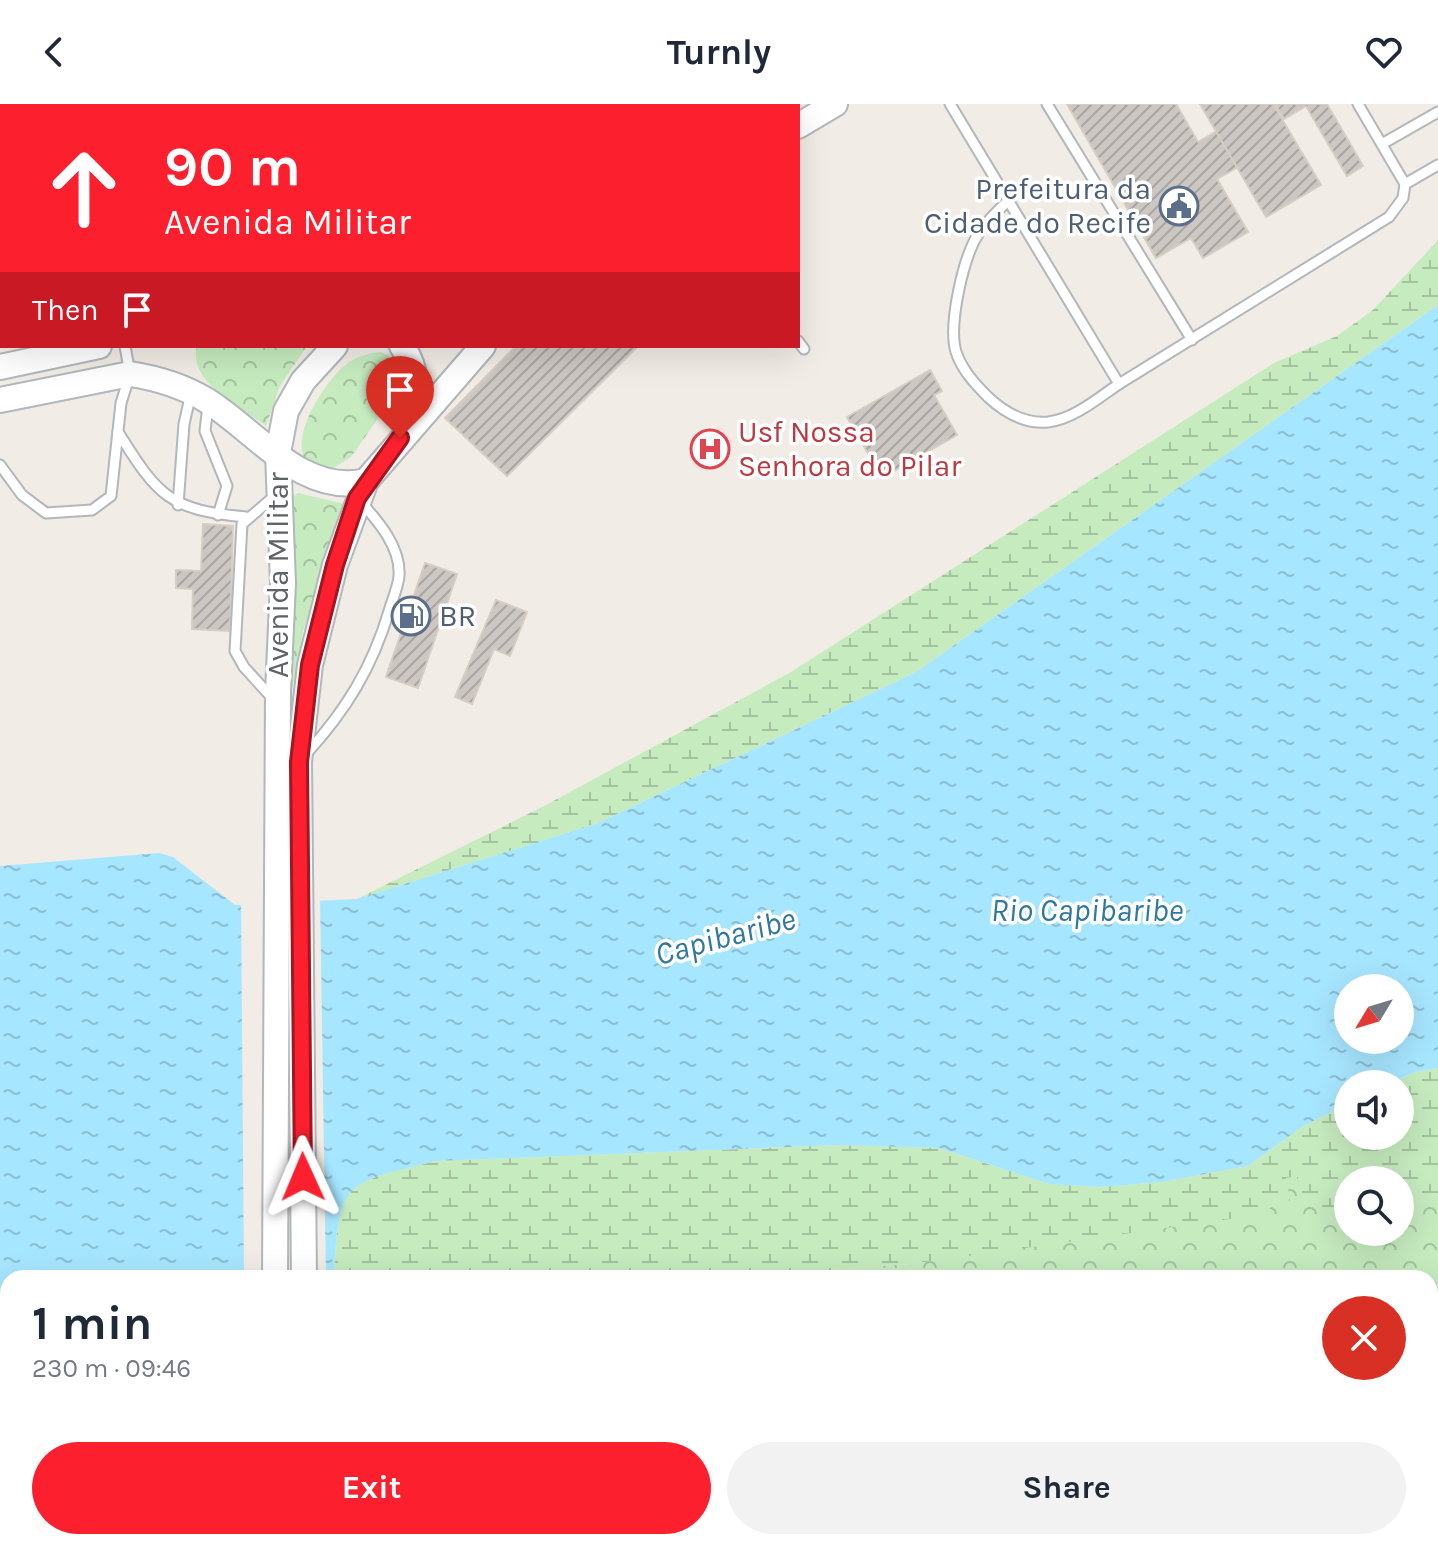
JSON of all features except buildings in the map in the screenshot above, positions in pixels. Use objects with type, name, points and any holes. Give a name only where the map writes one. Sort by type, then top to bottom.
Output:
[{"type":"main road","points":[[800,125],[835,104]]},
{"type":"main road","points":[[0,367],[90,348]]},
{"type":"main road","name":"Avenida Militar","points":[[289,871],[278,704],[283,583],[278,453],[286,411],[303,381],[333,348]]},
{"type":"main road","points":[[400,438],[417,384],[412,360],[403,348]]},
{"type":"main road","name":"Avenida Militar","points":[[289,871],[310,665],[335,565],[361,490],[400,438],[481,348]]},
{"type":"main road","points":[[0,400],[130,374],[200,397],[303,474],[330,485],[361,490]]},
{"type":"main road","points":[[275,1270],[289,871]]},
{"type":"main road","points":[[289,871],[304,1270]]},
{"type":"lane","points":[[950,104],[1119,384]]},
{"type":"lane","points":[[1047,104],[1192,340]]},
{"type":"lane","points":[[1008,201],[977,236],[954,316],[955,349],[962,367],[1002,410],[1025,420],[1049,422],[1065,417],[1389,217],[1403,198],[1405,184],[1358,104]]},
{"type":"lane","points":[[1382,144],[1438,112]]},
{"type":"lane","points":[[1405,184],[1438,165]]},
{"type":"lane","points":[[0,465],[22,495],[46,513],[92,510],[101,506],[114,487],[117,431],[130,374],[125,348]]},
{"type":"lane","points":[[178,505],[184,424],[200,397]]},
{"type":"lane","points":[[200,397],[205,431],[227,486],[218,515]]},
{"type":"lane","points":[[184,424],[205,431]]},
{"type":"lane","points":[[117,431],[138,465],[178,505],[218,515],[246,517]]},
{"type":"lane","points":[[299,762],[356,694],[378,648],[399,575],[394,549],[361,490]]},
{"type":"lane","points":[[278,704],[244,667],[235,651],[240,536],[246,517],[280,492]]},
{"type":"shaded area","name":"Usf Nossa Senhora do Pilar","points":[[720,425],[735,443],[700,471],[687,455]]},
{"type":"green space","points":[[1438,240],[1438,305],[916,672],[598,823],[357,899],[548,804],[791,672],[1274,363],[1337,336],[1374,309]]},
{"type":"green space","points":[[197,348],[306,348],[280,386],[266,426],[218,392],[200,371]]},
{"type":"green space","points":[[381,352],[391,358],[397,367],[398,390],[351,457],[332,469],[306,461],[302,438],[319,396],[349,362]]},
{"type":"green space","points":[[298,493],[345,504],[303,631],[293,686],[289,688],[293,497]]},
{"type":"green space","points":[[1438,1068],[1438,1199],[1414,1202],[1414,1166],[1334,1166],[1334,1211],[911,1264],[832,1270],[334,1270],[339,1222],[352,1191],[382,1175],[436,1161],[840,1145],[939,1148],[1049,1184],[1100,1187],[1162,1182],[1248,1166],[1302,1127],[1334,1110],[1334,1150],[1414,1150],[1414,1072]]},
{"type":"green space","points":[[1297,1176],[1298,1200],[1324,1209],[1334,1208],[1334,1246],[1414,1246],[1414,1201],[1438,1199],[1438,1270],[832,1270],[911,1264],[1265,1214],[1276,1201],[1290,1201],[1286,1178]]},
{"type":"water","name":"Rio Capibaribe","points":[[1438,305],[1438,1068],[1414,1072],[1414,1070],[1334,1070],[1334,1110],[1302,1127],[1248,1166],[1162,1182],[1100,1187],[1049,1184],[939,1148],[840,1145],[436,1161],[382,1175],[352,1191],[339,1222],[334,1270],[0,1270],[0,866],[159,853],[173,857],[235,905],[357,899],[598,823],[916,672]]},
{"type":"pier","points":[[320,896],[326,1270],[244,1270],[241,900]]},
{"type":"place","name":"Prefeitura da Cidade do Recife","points":[[1179,206]]},
{"type":"place","name":"Usf Nossa Senhora do Pilar","points":[[710,449]]},
{"type":"place","name":"BR","points":[[411,616]]},
{"type":"route","points":[[303,1177],[299,762],[310,665],[335,565],[357,498],[366,481],[400,438]]},
{"type":"water label","name":"Capibaribe","points":[[725,936]]}]
